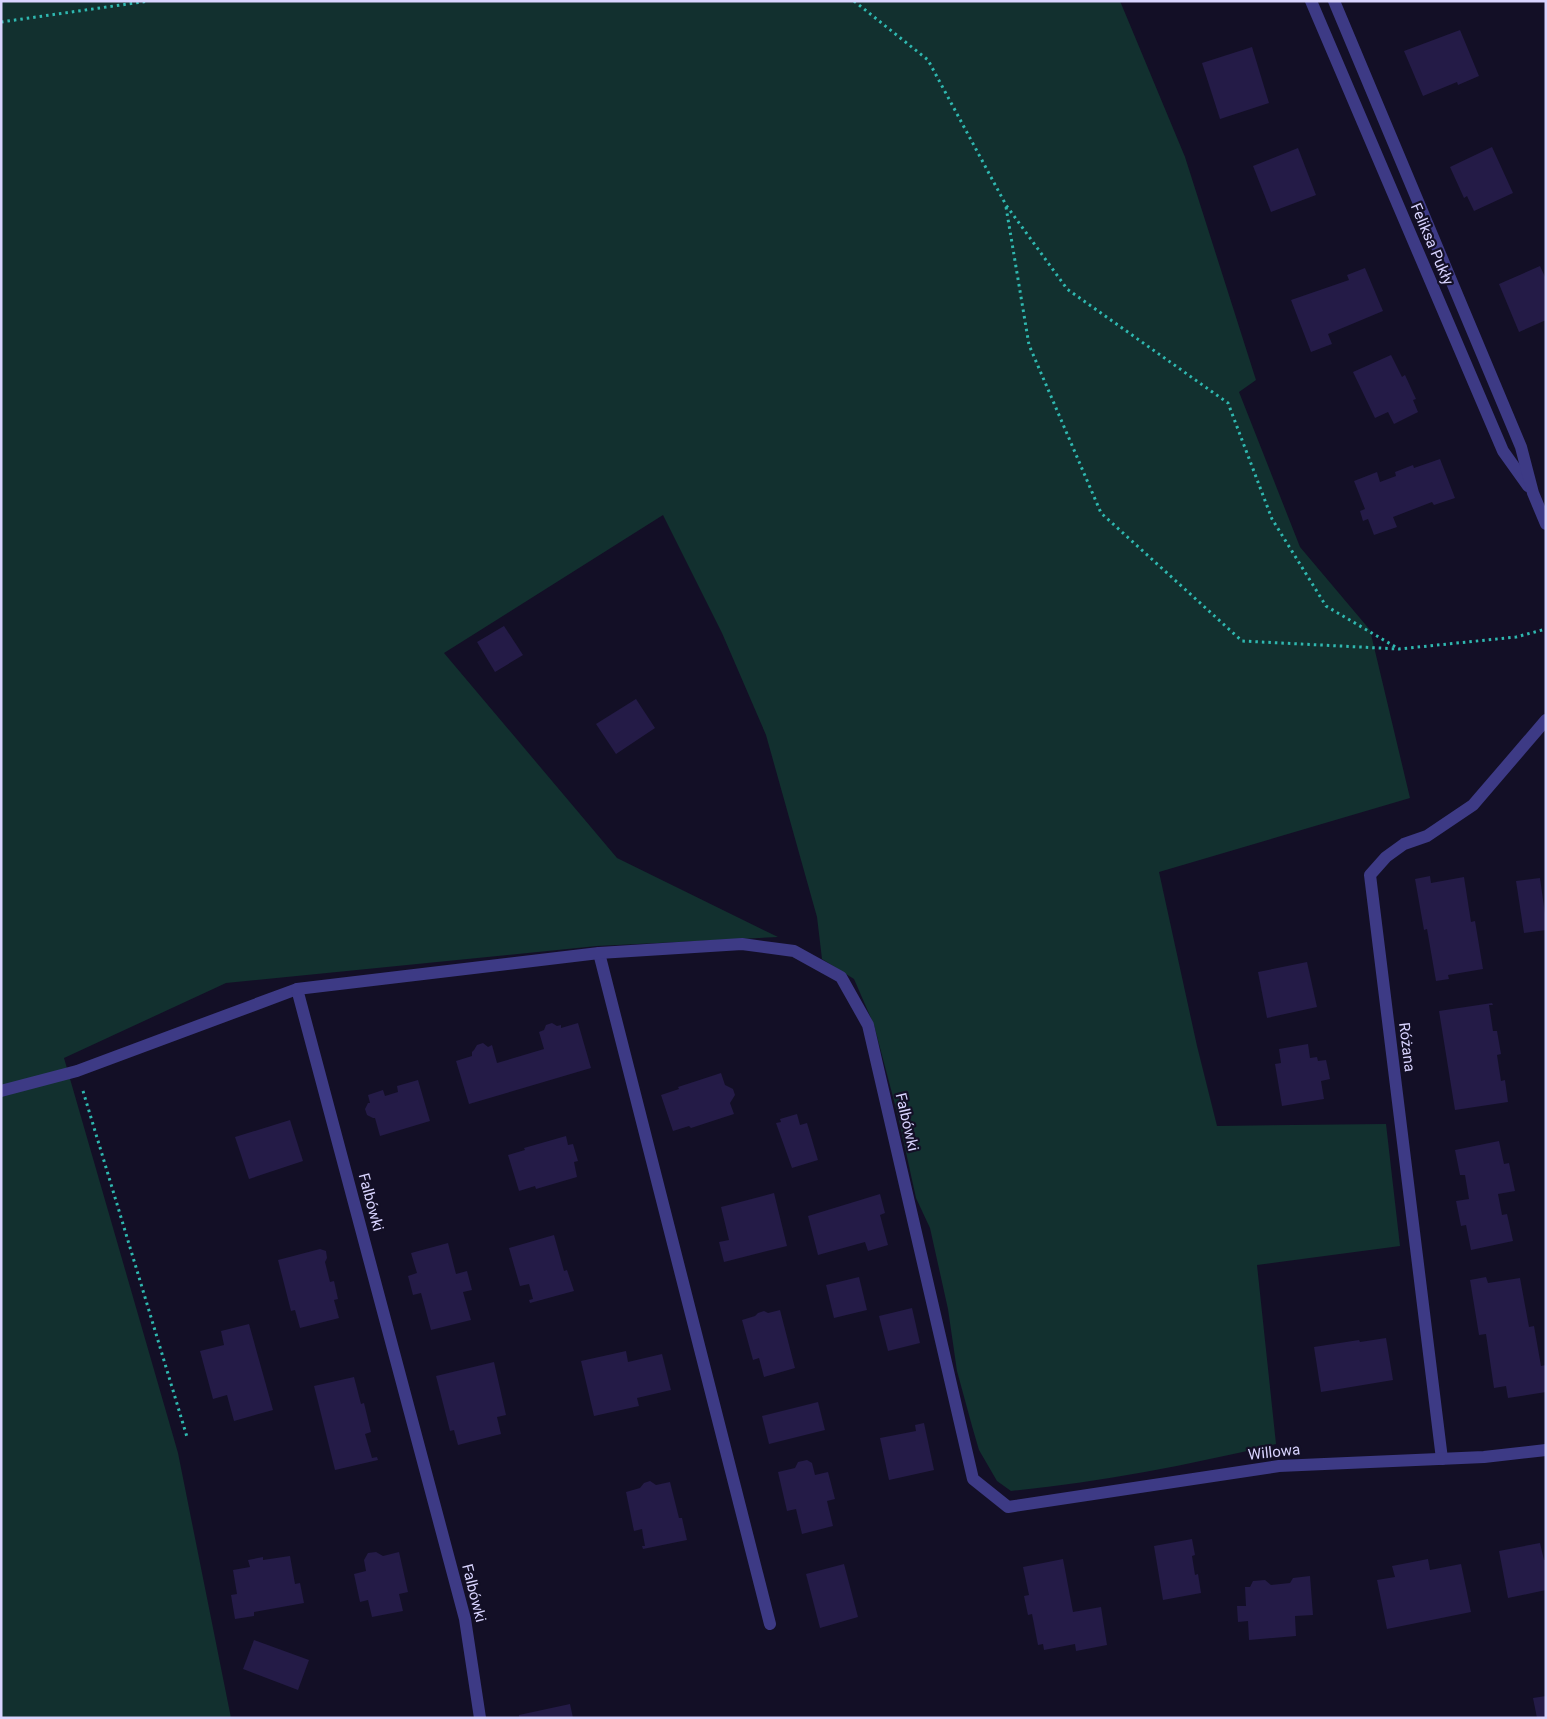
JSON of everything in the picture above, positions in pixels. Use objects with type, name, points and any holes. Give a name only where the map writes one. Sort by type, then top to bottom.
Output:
[{"type":"street","name":"Feliksa Pukły","points":[[1311,1],[1503,451],[1533,493]]},
{"type":"street","name":"Feliksa Pukły","points":[[1334,1],[1520,447],[1533,493],[1546,524]]},
{"type":"street","name":"Różana","points":[[1442,1459],[1370,875],[1386,857],[1404,844],[1427,836],[1473,805],[1546,720]]},
{"type":"street","name":"Falbówki","points":[[480,1718],[465,1619],[297,989],[599,953],[742,944],[794,951],[840,977],[868,1025],[972,1479],[1008,1507]]},
{"type":"street","points":[[599,953],[770,1624]]},
{"type":"street","points":[[1,1092],[77,1071],[297,989]]},
{"type":"street","name":"Willowa","points":[[1008,1507],[1279,1466],[1484,1457],[1546,1450]]},
{"type":"path","points":[[1,22],[149,1]]},
{"type":"path","points":[[854,1],[928,60],[1006,206],[1067,289],[1228,403],[1272,520],[1326,606],[1399,649]]},
{"type":"path","points":[[1006,206],[1029,346],[1101,513],[1242,641],[1399,649],[1516,637],[1546,629]]},
{"type":"path","points":[[77,1071],[188,1437]]},
{"type":"green space","points":[[1,1],[1120,1],[1185,157],[1256,380],[1239,392],[1300,547],[1370,630],[1410,798],[1159,872],[1197,1046],[1217,1126],[1386,1124],[1400,1246],[1257,1265],[1276,1444],[1144,1472],[1078,1483],[1011,1491],[997,1481],[979,1450],[957,1371],[948,1309],[930,1228],[916,1198],[898,1116],[874,1025],[854,979],[822,959],[817,917],[766,735],[722,633],[663,515],[444,653],[617,858],[778,937],[597,946],[226,983],[64,1058],[178,1453],[231,1718],[1,1718]]},
{"type":"building","points":[[1460,30],[1479,76],[1458,85],[1457,82],[1423,96],[1404,51]]},
{"type":"building","points":[[1252,47],[1269,103],[1220,119],[1202,63]]},
{"type":"building","points":[[1492,147],[1513,193],[1474,211],[1467,196],[1464,198],[1450,167]]},
{"type":"building","points":[[1298,148],[1316,195],[1271,212],[1253,166]]},
{"type":"building","points":[[1540,266],[1546,279],[1546,320],[1519,332],[1499,284]]},
{"type":"building","points":[[1365,268],[1383,311],[1328,334],[1332,344],[1311,352],[1291,300],[1349,280],[1347,275]]},
{"type":"building","points":[[1391,355],[1402,377],[1405,375],[1416,399],[1413,400],[1418,412],[1394,424],[1388,412],[1375,418],[1353,372]]},
{"type":"building","points":[[1440,459],[1455,498],[1434,505],[1432,502],[1393,517],[1397,527],[1374,535],[1368,519],[1363,521],[1360,511],[1365,509],[1354,481],[1377,472],[1380,482],[1396,476],[1395,472],[1413,465],[1414,468]]},
{"type":"building","points":[[504,626],[523,655],[495,672],[477,642]]},
{"type":"building","points":[[636,699],[655,728],[616,754],[596,724]]},
{"type":"building","points":[[1430,876],[1431,883],[1464,877],[1471,922],[1475,921],[1483,969],[1448,975],[1449,979],[1436,981],[1427,929],[1424,930],[1415,879]]},
{"type":"building","points":[[1540,878],[1546,930],[1524,933],[1516,881]]},
{"type":"building","points":[[1307,962],[1317,1007],[1267,1018],[1258,972]]},
{"type":"building","points":[[1492,1003],[1493,1005],[1489,1005],[1493,1031],[1497,1031],[1501,1054],[1497,1055],[1501,1081],[1505,1080],[1508,1102],[1455,1110],[1439,1011]]},
{"type":"building","points":[[552,1023],[557,1026],[561,1025],[561,1028],[578,1023],[591,1068],[469,1104],[456,1061],[472,1056],[472,1052],[477,1045],[483,1043],[488,1047],[492,1045],[497,1063],[544,1049],[539,1032],[544,1030],[546,1025]]},
{"type":"building","points":[[1308,1044],[1310,1058],[1317,1057],[1318,1061],[1326,1060],[1330,1079],[1321,1081],[1324,1099],[1282,1106],[1275,1064],[1281,1063],[1279,1049]]},
{"type":"building","points":[[721,1073],[725,1085],[733,1089],[735,1095],[730,1103],[734,1114],[691,1128],[689,1126],[673,1131],[661,1095],[679,1089],[678,1087]]},
{"type":"building","points":[[418,1080],[430,1121],[380,1136],[375,1118],[367,1115],[365,1109],[368,1103],[370,1103],[368,1095],[383,1090],[385,1096],[398,1092],[397,1086]]},
{"type":"building","points":[[797,1114],[800,1125],[807,1123],[818,1160],[792,1168],[776,1123],[781,1122],[780,1119]]},
{"type":"building","points":[[290,1120],[303,1161],[249,1179],[235,1137]]},
{"type":"building","points":[[566,1136],[568,1145],[573,1144],[578,1161],[574,1162],[577,1177],[536,1189],[535,1186],[519,1191],[508,1155],[525,1150],[524,1148]]},
{"type":"building","points":[[1499,1141],[1504,1164],[1509,1163],[1515,1191],[1498,1194],[1502,1215],[1507,1214],[1513,1241],[1471,1250],[1466,1225],[1461,1226],[1456,1201],[1469,1199],[1465,1175],[1460,1175],[1455,1150]]},
{"type":"building","points":[[774,1193],[787,1246],[724,1262],[719,1242],[729,1240],[721,1207]]},
{"type":"building","points":[[880,1194],[885,1213],[880,1215],[888,1245],[868,1251],[865,1242],[818,1255],[808,1216]]},
{"type":"building","points":[[554,1235],[564,1271],[567,1270],[574,1291],[530,1303],[529,1300],[533,1299],[529,1284],[520,1286],[509,1248]]},
{"type":"building","points":[[448,1243],[456,1274],[467,1271],[472,1290],[463,1292],[471,1320],[431,1330],[421,1293],[413,1295],[408,1276],[417,1273],[411,1253]]},
{"type":"building","points":[[320,1249],[326,1251],[327,1258],[325,1262],[330,1282],[334,1281],[338,1299],[334,1300],[339,1318],[300,1328],[295,1310],[291,1311],[278,1260]]},
{"type":"building","points":[[859,1277],[867,1310],[834,1318],[826,1285]]},
{"type":"building","points":[[1486,1277],[1488,1283],[1520,1278],[1529,1327],[1534,1326],[1541,1366],[1546,1365],[1546,1392],[1508,1398],[1506,1386],[1494,1388],[1486,1334],[1479,1335],[1470,1280]]},
{"type":"building","points":[[912,1308],[920,1343],[888,1351],[879,1316]]},
{"type":"building","points":[[780,1310],[795,1368],[764,1377],[759,1358],[753,1360],[742,1320],[764,1311],[768,1313]]},
{"type":"building","points":[[249,1324],[273,1410],[234,1421],[227,1395],[213,1399],[200,1351],[224,1345],[221,1331]]},
{"type":"building","points":[[1386,1338],[1393,1380],[1321,1392],[1314,1347]]},
{"type":"building","points":[[626,1351],[628,1362],[662,1354],[671,1390],[637,1398],[639,1406],[594,1416],[581,1361]]},
{"type":"building","points":[[494,1362],[506,1415],[497,1417],[501,1434],[458,1445],[454,1430],[450,1431],[436,1376]]},
{"type":"building","points":[[354,1377],[361,1404],[364,1403],[371,1432],[365,1434],[372,1458],[377,1457],[378,1460],[335,1470],[314,1386]]},
{"type":"building","points":[[818,1402],[825,1430],[769,1444],[762,1416]]},
{"type":"building","points":[[924,1423],[934,1470],[889,1480],[880,1438],[916,1431],[915,1425]]},
{"type":"building","points":[[807,1460],[812,1463],[815,1475],[828,1472],[835,1499],[827,1501],[833,1526],[802,1534],[796,1509],[787,1511],[778,1472],[795,1468],[798,1462]]},
{"type":"building","points":[[650,1481],[656,1485],[670,1482],[687,1540],[643,1549],[642,1546],[645,1546],[642,1529],[634,1531],[626,1492],[640,1488],[644,1483]]},
{"type":"building","points":[[1192,1539],[1195,1555],[1192,1556],[1195,1575],[1198,1574],[1201,1593],[1163,1600],[1154,1546]]},
{"type":"building","points":[[1540,1543],[1544,1560],[1546,1560],[1546,1590],[1508,1598],[1499,1551]]},
{"type":"building","points":[[376,1552],[383,1556],[399,1552],[408,1592],[399,1594],[403,1611],[372,1617],[368,1600],[360,1602],[354,1574],[366,1571],[364,1560],[368,1553]]},
{"type":"building","points":[[290,1556],[295,1584],[300,1583],[304,1603],[254,1612],[254,1616],[235,1619],[231,1595],[237,1594],[233,1570],[250,1567],[248,1560],[263,1557],[263,1560]]},
{"type":"building","points":[[1063,1559],[1073,1612],[1101,1607],[1107,1645],[1076,1651],[1075,1644],[1044,1650],[1043,1644],[1038,1645],[1032,1614],[1028,1615],[1024,1596],[1029,1595],[1023,1567]]},
{"type":"building","points":[[1428,1559],[1430,1570],[1461,1564],[1471,1612],[1387,1629],[1377,1580],[1395,1577],[1392,1566]]},
{"type":"building","points":[[844,1564],[858,1617],[820,1628],[806,1574]]},
{"type":"building","points":[[1310,1576],[1313,1615],[1295,1616],[1296,1636],[1249,1640],[1248,1621],[1238,1622],[1237,1606],[1246,1606],[1245,1587],[1250,1587],[1253,1581],[1265,1580],[1271,1585],[1290,1583],[1293,1578]]},
{"type":"building","points":[[254,1640],[309,1660],[298,1690],[243,1669]]},
{"type":"building","points":[[1546,1696],[1546,1718],[1537,1718],[1533,1698]]},
{"type":"building","points":[[570,1704],[573,1718],[519,1718],[519,1715]]}]
